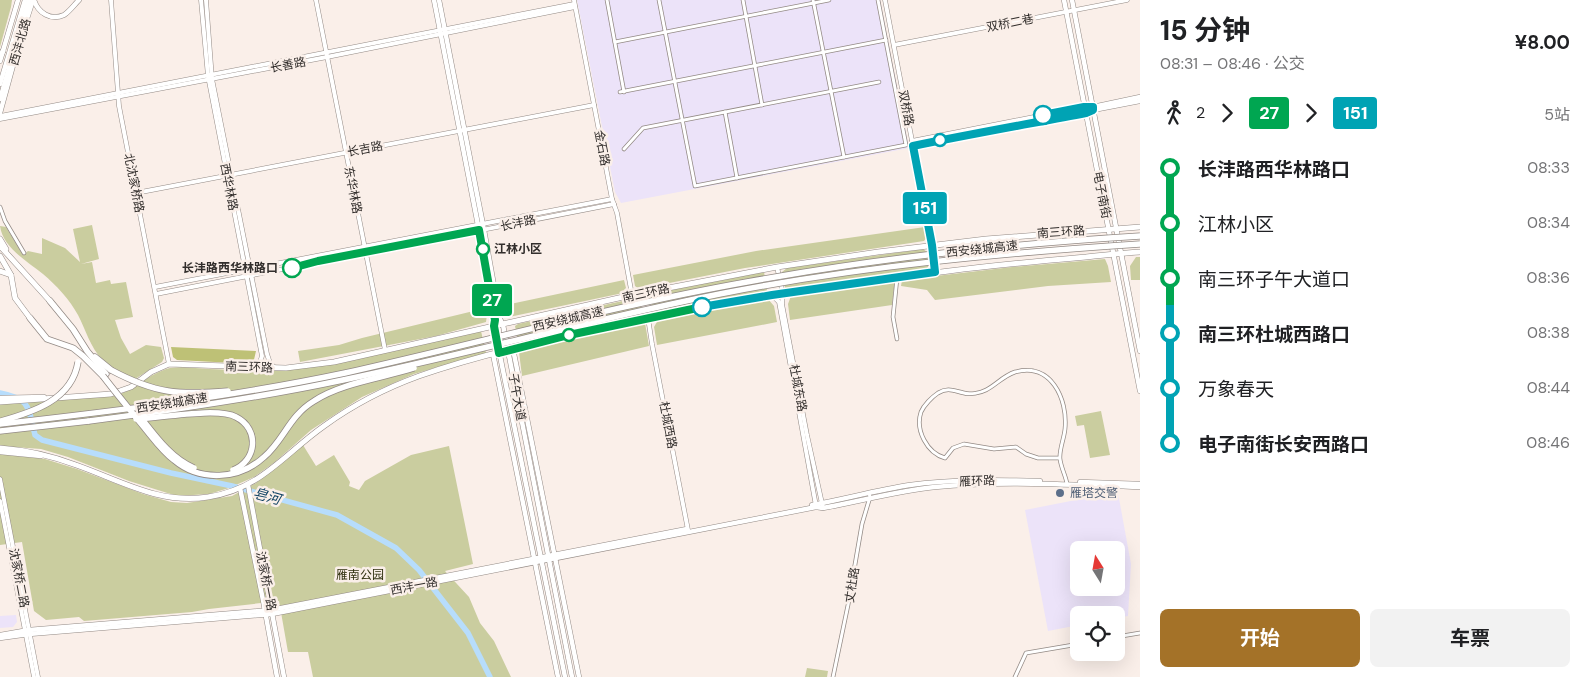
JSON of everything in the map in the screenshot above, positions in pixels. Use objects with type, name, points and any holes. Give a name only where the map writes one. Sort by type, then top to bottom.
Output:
[{"type":"highway","points":[[0,57],[3,51]]},
{"type":"highway","name":"南三环路","points":[[0,400],[111,394],[131,387],[151,372],[169,364],[276,368],[334,362],[632,295],[777,267],[986,238],[1140,227]]},
{"type":"highway","name":"西安绕城高速","points":[[0,422],[135,408],[275,387],[398,361],[600,312],[749,282],[921,256],[1140,236]]},
{"type":"highway","points":[[0,239],[14,263]]},
{"type":"highway","name":"西安绕城高速","points":[[0,431],[170,411],[286,392],[452,356],[665,306],[815,278],[1006,254],[1140,244]]},
{"type":"highway","points":[[0,246],[73,329],[104,375],[151,436],[174,461],[196,472],[216,476],[242,471],[264,457],[304,408],[326,393],[452,356]]},
{"type":"highway","name":"南三环路","points":[[53,458],[74,464],[144,492],[167,497],[192,499],[209,497],[248,485],[324,426],[365,400],[420,375],[496,353],[648,318],[772,295],[935,272],[1140,252]]},
{"type":"highway","points":[[0,256],[10,275],[15,298],[47,339],[72,348],[112,382],[130,404],[142,418],[148,425],[167,448],[178,459],[190,466],[211,472],[234,470],[246,462],[253,450],[253,437],[247,424],[237,417],[227,414],[214,412],[144,419],[135,419],[89,421]]},
{"type":"highway","points":[[0,271],[10,275]]},
{"type":"highway","points":[[0,422],[37,410],[59,396],[72,381],[76,372],[78,362],[72,348]]},
{"type":"highway","points":[[87,351],[111,370],[131,381],[146,387],[176,393],[196,394],[275,387]]},
{"type":"highway","points":[[0,448],[19,450],[53,458]]},
{"type":"main road","points":[[0,84],[25,0]]},
{"type":"main road","points":[[32,0],[42,13],[57,17],[69,11],[79,0]]},
{"type":"main road","points":[[0,99],[32,0]]},
{"type":"main road","name":"西沣北路","points":[[0,116],[32,0]]},
{"type":"main road","name":"子午大道","points":[[434,0],[443,32]]},
{"type":"main road","name":"子午大道","points":[[438,0],[481,227],[500,319],[510,350],[572,677]]},
{"type":"main road","name":"电子南街","points":[[1064,0],[1140,391]]},
{"type":"main road","name":"电子南街","points":[[1072,0],[1140,351]]},
{"type":"main road","name":"西沣北路","points":[[0,61],[17,2]]},
{"type":"main road","points":[[1084,107],[1093,108],[1140,99]]},
{"type":"main road","points":[[1086,113],[1093,108]]},
{"type":"main road","name":"子午大道","points":[[481,227],[495,320],[496,353],[542,559],[565,677]]},
{"type":"main road","points":[[932,245],[935,272]]},
{"type":"main road","points":[[510,350],[579,677]]},
{"type":"main road","points":[[496,353],[558,677]]},
{"type":"main road","name":"南三环路","points":[[0,400],[29,397],[73,397]]},
{"type":"main road","points":[[0,452],[53,458]]},
{"type":"main road","name":"雁环路","points":[[816,506],[926,483],[994,480],[1140,485]]},
{"type":"main road","name":"沈家桥一路","points":[[248,485],[284,677]]},
{"type":"main road","name":"沈家桥一路","points":[[240,488],[277,677]]},
{"type":"main road","name":"西沣一路","points":[[0,637],[27,633],[272,612],[816,506]]},
{"type":"street","name":"北沈家桥路","points":[[111,0],[117,95],[169,364]]},
{"type":"street","name":"西华林路","points":[[201,0],[210,77],[226,176],[247,269]]},
{"type":"street","name":"西华林路","points":[[206,0],[210,77],[231,175],[262,357],[256,365],[250,367]]},
{"type":"street","name":"东华林路","points":[[316,0],[385,350]]},
{"type":"street","points":[[607,0],[622,92],[886,40]]},
{"type":"street","points":[[659,0],[695,186],[906,145],[878,0]]},
{"type":"street","points":[[743,0],[762,105]]},
{"type":"street","points":[[615,42],[813,1],[829,0]]},
{"type":"street","name":"双桥路","points":[[885,0],[932,245]]},
{"type":"street","name":"双桥二巷","points":[[894,45],[1127,0]]},
{"type":"street","points":[[813,1],[844,157]]},
{"type":"street","name":"长善路","points":[[0,116],[327,55],[574,4]]},
{"type":"street","name":"金石路","points":[[574,4],[632,295]]},
{"type":"street","points":[[624,149],[643,128],[879,82]]},
{"type":"street","name":"长吉路","points":[[136,193],[594,105]]},
{"type":"street","points":[[913,143],[1084,107]]},
{"type":"street","points":[[725,112],[737,178]]},
{"type":"street","points":[[913,143],[1086,113]]},
{"type":"street","name":"长沣路","points":[[156,294],[365,250],[613,202]]},
{"type":"street","points":[[0,207],[5,221],[24,254]]},
{"type":"street","points":[[0,222],[5,221]]},
{"type":"street","name":"长沣路","points":[[154,287],[247,269],[365,250]]},
{"type":"street","name":"杜城东路","points":[[777,267],[783,294],[782,304],[807,434],[823,506]]},
{"type":"street","name":"西华林路","points":[[248,276],[267,357],[276,368]]},
{"type":"street","points":[[897,339],[892,318],[898,277]]},
{"type":"street","name":"杜城东路","points":[[772,295],[778,302],[816,506]]},
{"type":"street","name":"杜城西路","points":[[648,318],[653,353],[688,531]]},
{"type":"street","points":[[1059,458],[1038,458],[1026,454],[1016,447],[994,449],[964,444],[953,448],[945,458],[941,457],[932,452],[922,436],[921,411],[924,405],[938,393],[945,390],[955,390],[964,394],[977,393],[986,390],[1014,372],[1030,371],[1036,373],[1052,381],[1061,394],[1065,412],[1065,429],[1059,458],[1067,483]]},
{"type":"street","name":"沈家桥二路","points":[[0,479],[34,677]]},
{"type":"street","name":"丈杜路","points":[[833,677],[869,495]]},
{"type":"street","name":"沈家桥二路","points":[[0,501],[38,677]]},
{"type":"street","points":[[1125,636],[1140,633]]},
{"type":"street","points":[[1015,677],[1026,653],[1070,646]]},
{"type":"shaded area","points":[[577,0],[880,0],[909,148],[621,203],[615,192]]},
{"type":"shaded area","points":[[1091,492],[1118,493],[1131,564],[1128,616],[1125,616],[1125,606],[1070,606],[1070,627],[1048,631],[1025,510],[1091,497]]},
{"type":"shaded area","points":[[16,615],[17,622],[13,627],[0,628],[0,616]]},
{"type":"green space","points":[[0,0],[12,0],[0,47]]},
{"type":"green space","points":[[92,225],[99,259],[81,264],[92,262],[96,283],[110,280],[111,284],[126,282],[133,317],[115,320],[121,338],[130,354],[146,345],[161,347],[164,358],[162,362],[135,379],[113,368],[98,355],[75,309],[67,298],[48,278],[11,247],[2,234],[0,226],[6,227],[23,255],[28,251],[42,254],[42,238],[65,248],[80,262],[73,229]]},
{"type":"green space","points":[[925,227],[927,237],[924,241],[745,268],[639,289],[635,286],[633,275],[756,251]]},
{"type":"green space","points":[[923,249],[927,252],[928,267],[925,271],[785,288],[782,272],[787,268]]},
{"type":"green space","points":[[1136,257],[1140,257],[1140,280],[1131,280],[1130,266]]},
{"type":"green space","points":[[1105,259],[1111,282],[1048,286],[935,300],[927,290],[901,286],[902,280],[1012,267]]},
{"type":"green space","points":[[764,272],[766,293],[656,314],[653,313],[650,294]]},
{"type":"green space","points":[[624,280],[626,288],[623,293],[509,317],[506,305]]},
{"type":"green space","points":[[895,280],[892,305],[790,320],[788,304],[791,296]]},
{"type":"green space","points":[[636,298],[640,300],[642,313],[639,317],[522,343],[518,341],[515,326],[518,324]]},
{"type":"green space","points":[[768,299],[774,306],[777,322],[657,345],[654,327],[658,320]]},
{"type":"green space","points":[[486,308],[486,322],[436,336],[300,362],[298,351],[339,345]]},
{"type":"green space","points":[[645,323],[649,346],[522,376],[519,352],[563,340]]},
{"type":"green space","points":[[481,331],[486,353],[414,374],[362,397],[311,430],[275,462],[254,477],[209,494],[177,496],[129,481],[68,457],[41,449],[0,446],[0,404],[115,396],[129,390],[162,370],[170,368],[287,370]]},
{"type":"green space","points":[[171,347],[256,351],[253,364],[177,360],[173,357]]},
{"type":"green space","points":[[1101,411],[1110,455],[1090,458],[1084,425],[1077,426],[1075,416]]},
{"type":"green space","name":"雁南公园","points":[[303,445],[316,466],[334,455],[350,482],[349,486],[359,490],[365,481],[411,455],[449,446],[473,564],[445,571],[469,597],[480,623],[494,641],[511,677],[313,677],[308,652],[288,652],[279,601],[192,612],[84,621],[79,617],[46,620],[34,611],[22,542],[0,545],[0,454],[45,459],[143,494],[171,502],[187,503],[232,496],[256,483]]},
{"type":"green space","points":[[807,668],[828,671],[827,677],[805,677]]},
{"type":"waterway","name":"皂河","points":[[0,393],[18,398],[23,402],[29,411],[35,435],[42,440],[171,473],[232,486],[337,515],[396,548],[419,570],[468,633],[490,677]]},
{"type":"bus line","name":"151","points":[[702,307],[935,272],[932,245],[913,146],[1086,113],[1093,110],[1093,107],[1043,115]]},
{"type":"bus line","name":"27","points":[[292,268],[318,261],[479,230],[499,353],[569,335],[702,307]]},
{"type":"place","name":"江林小区","points":[[483,249]]},
{"type":"place","name":"长沣路西华林路口","points":[[292,268]]},
{"type":"place","name":"雁塔交警","points":[[1060,493]]}]
